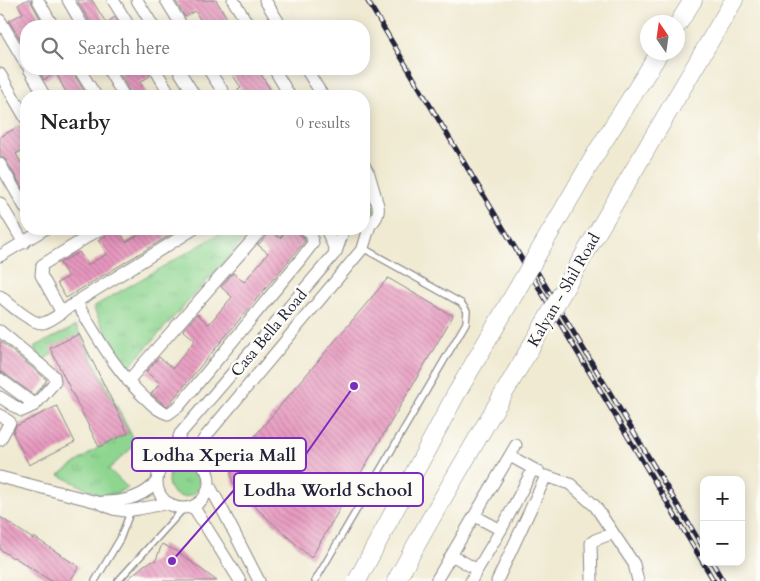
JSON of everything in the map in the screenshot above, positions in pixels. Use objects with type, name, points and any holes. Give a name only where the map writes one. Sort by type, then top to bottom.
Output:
[{"type":"main road","points":[[684,15],[693,0]]},
{"type":"main road","name":"Kalyan - Shil Road","points":[[396,581],[734,0]]},
{"type":"main road","points":[[357,581],[455,396],[598,150],[655,60]]},
{"type":"street","points":[[38,0],[50,20]]},
{"type":"street","points":[[68,0],[80,20]]},
{"type":"street","points":[[113,0],[125,20]]},
{"type":"street","points":[[137,0],[149,20]]},
{"type":"street","points":[[166,0],[178,20]]},
{"type":"street","points":[[233,0],[245,20]]},
{"type":"street","points":[[265,0],[277,20]]},
{"type":"street","points":[[0,20],[20,54]]},
{"type":"street","points":[[0,74],[20,109]]},
{"type":"street","points":[[33,75],[41,90]]},
{"type":"street","points":[[83,75],[92,90]]},
{"type":"street","points":[[112,75],[120,90]]},
{"type":"street","points":[[159,75],[168,90]]},
{"type":"street","points":[[182,75],[191,90]]},
{"type":"street","points":[[212,75],[222,90]]},
{"type":"street","points":[[278,75],[286,90]]},
{"type":"street","points":[[310,75],[319,90]]},
{"type":"street","points":[[0,164],[20,198]]},
{"type":"street","points":[[370,177],[378,204]]},
{"type":"street","points":[[370,193],[378,204]]},
{"type":"street","points":[[0,203],[24,242]]},
{"type":"street","name":"Casa Bella Road","points":[[370,225],[375,221],[377,216],[378,204]]},
{"type":"street","points":[[0,256],[34,235]]},
{"type":"street","points":[[62,313],[41,275],[42,265],[90,235]]},
{"type":"street","points":[[0,296],[34,322],[42,324],[184,235]]},
{"type":"street","points":[[128,381],[257,235]]},
{"type":"street","points":[[76,302],[112,361],[136,391],[160,412],[168,414],[179,406],[300,260],[313,243],[311,235]]},
{"type":"street","points":[[329,235],[336,252]]},
{"type":"street","name":"Casa Bella Road","points":[[177,457],[176,446],[180,434],[336,252],[342,235]]},
{"type":"street","name":"Casa Bella Road","points":[[258,581],[209,486],[209,478],[201,463],[200,444],[212,426],[363,248],[365,235]]},
{"type":"street","points":[[0,331],[54,376],[55,382],[36,405],[22,411],[0,397]]},
{"type":"street","points":[[0,379],[36,405]]},
{"type":"street","points":[[0,415],[10,422],[0,440]]},
{"type":"street","points":[[436,581],[516,444]]},
{"type":"street","points":[[201,463],[194,458],[185,456],[169,460],[159,473],[157,481],[158,490],[162,497],[176,507],[189,506],[200,501],[206,494],[209,486]]},
{"type":"street","points":[[510,456],[546,476],[570,484],[595,506],[634,564],[638,581]]},
{"type":"street","points":[[471,581],[534,469]]},
{"type":"street","points":[[497,581],[546,476]]},
{"type":"street","points":[[0,477],[98,502],[114,509],[125,511],[169,503]]},
{"type":"street","points":[[98,502],[129,500],[144,492],[157,481]]},
{"type":"street","points":[[189,506],[240,581]]},
{"type":"street","points":[[475,516],[501,530]]},
{"type":"street","points":[[592,581],[591,543],[594,540],[614,533]]},
{"type":"street","points":[[452,555],[477,570]]},
{"type":"lane","points":[[315,581],[466,323],[467,311],[461,303],[363,248]]},
{"type":"lane","points":[[118,581],[189,506]]},
{"type":"lane","points":[[95,581],[120,539],[131,510]]},
{"type":"green space","points":[[370,200],[374,205],[373,216],[370,218]]},
{"type":"green space","points":[[218,235],[248,235],[127,369],[118,358],[93,307]]},
{"type":"green space","points":[[76,326],[136,444],[109,469],[128,488],[114,494],[99,495],[59,475],[99,447],[128,433],[79,335],[42,361],[34,347]]},
{"type":"green space","points":[[184,465],[190,466],[195,470],[199,475],[199,487],[195,492],[190,496],[184,497],[178,496],[173,492],[169,487],[168,481],[169,475],[173,470],[178,466]]},
{"type":"building","points":[[26,0],[31,0],[41,20],[20,20],[20,38],[9,21],[23,13],[18,5]]},
{"type":"building","points":[[77,0],[92,0],[104,20],[89,20]]},
{"type":"building","points":[[175,0],[216,0],[228,20],[200,20],[195,11],[185,17]]},
{"type":"building","points":[[41,75],[53,75],[44,80]]},
{"type":"building","points":[[57,75],[74,75],[83,90],[65,90]]},
{"type":"building","points":[[120,75],[150,75],[140,82],[145,90],[129,90]]},
{"type":"building","points":[[233,75],[262,75],[270,90],[238,90],[241,88]]},
{"type":"building","points":[[19,126],[20,128],[20,152],[16,154],[20,161],[20,184],[6,160],[0,157],[0,137]]},
{"type":"building","points":[[107,235],[122,235],[126,242],[138,235],[170,235],[66,298],[57,283],[68,277],[60,263],[79,252],[88,265],[107,254],[98,240]]},
{"type":"building","points":[[267,235],[276,235],[280,238],[283,235],[300,235],[305,241],[170,403],[167,406],[161,402],[151,394],[160,383],[146,372],[159,357],[173,368],[195,340],[183,330],[197,314],[209,324],[232,297],[221,287],[233,273],[244,282],[268,253],[258,245]]},
{"type":"building","points":[[388,278],[453,316],[311,558],[241,494],[234,485],[231,465]]},
{"type":"building","points":[[79,334],[128,433],[99,447],[50,348]]},
{"type":"building","points":[[0,341],[47,380],[34,395],[0,372]]},
{"type":"building","points":[[57,406],[75,442],[29,465],[13,433],[16,426]]},
{"type":"building","points":[[0,517],[79,567],[70,581],[51,581],[0,549]]},
{"type":"building","points":[[162,544],[178,552],[217,581],[126,581],[144,565],[156,560]]},
{"type":"railway","points":[[367,0],[714,581]]},
{"type":"railway","points":[[530,260],[700,542]]},
{"type":"railway","points":[[714,566],[723,581]]},
{"type":"place","name":"Lodha Xperia Mall","points":[[354,386]]},
{"type":"place","name":"Lodha World School","points":[[172,561]]}]
